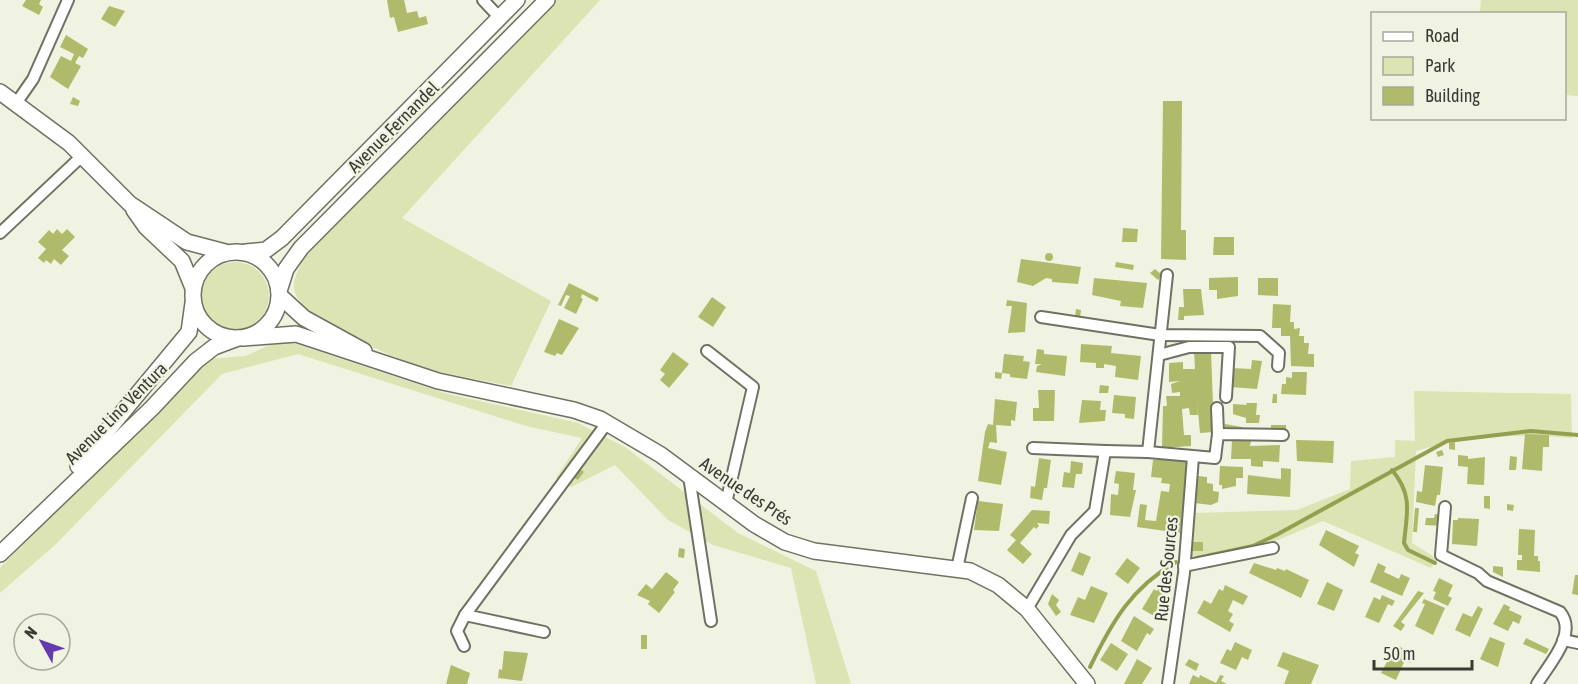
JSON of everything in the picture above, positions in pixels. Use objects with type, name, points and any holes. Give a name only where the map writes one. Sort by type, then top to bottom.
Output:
[{"type":"main road","name":"Avenue Fernandel","points":[[246,252],[266,250],[282,238],[517,0]]},
{"type":"main road","name":"Avenue Fernandel","points":[[280,293],[286,269],[301,248],[547,0]]},
{"type":"main road","points":[[0,92],[17,102],[83,155],[130,204],[146,227],[182,261],[197,315],[209,329],[226,337],[241,338],[257,333],[269,323],[276,310],[280,293],[276,278],[269,266],[258,257],[246,252],[225,252],[187,242],[130,204]]},
{"type":"main road","points":[[193,296],[204,266],[225,252]]},
{"type":"main road","name":"Avenue des Prés","points":[[280,293],[304,318],[390,366]]},
{"type":"main road","name":"Avenue Lino Ventura","points":[[28,526],[189,332],[193,296]]},
{"type":"main road","name":"Avenue des Prés","points":[[241,338],[296,334],[438,381],[574,410],[607,423],[661,455],[726,503],[785,542],[814,551],[970,571],[998,585],[1027,609],[1087,684]]},
{"type":"main road","name":"Avenue Lino Ventura","points":[[0,554],[152,408],[196,361],[214,347],[241,338]]},
{"type":"street","points":[[17,102],[33,79],[68,0]]},
{"type":"street","points":[[483,0],[500,18]]},
{"type":"street","points":[[0,233],[83,155]]},
{"type":"street","points":[[1148,452],[1167,275]]},
{"type":"street","points":[[1041,317],[1160,335],[1260,336],[1279,353],[1278,366]]},
{"type":"street","points":[[1159,355],[1189,347],[1229,347],[1226,397]]},
{"type":"street","points":[[707,351],[753,387],[726,503]]},
{"type":"street","points":[[1033,448],[1148,452],[1215,458],[1218,434],[1217,408]]},
{"type":"street","points":[[464,646],[457,631],[465,615],[607,423]]},
{"type":"street","points":[[1218,434],[1283,435]]},
{"type":"street","points":[[1027,609],[1071,535],[1095,511],[1105,451]]},
{"type":"street","name":"Rue des Sources","points":[[1168,684],[1184,566],[1193,457]]},
{"type":"street","points":[[689,476],[711,621]]},
{"type":"street","points":[[957,569],[972,498]]},
{"type":"street","points":[[1445,507],[1441,555],[1478,573],[1486,581],[1560,612],[1566,619],[1567,629],[1563,640],[1537,684]]},
{"type":"street","points":[[1184,566],[1273,548]]},
{"type":"street","points":[[465,615],[544,632]]},
{"type":"street","points":[[1563,640],[1578,643]]},
{"type":"green space","points":[[555,0],[600,0],[402,218],[551,301],[511,386],[425,368],[353,338],[316,315],[303,304],[294,289],[296,275],[304,258]]},
{"type":"green space","points":[[1481,0],[1578,0],[1578,96],[1566,95],[1566,12],[1480,12]]},
{"type":"green space","points":[[228,262],[242,262],[254,267],[264,277],[269,296],[264,315],[254,325],[242,330],[228,330],[216,325],[206,315],[201,303],[201,289],[206,277],[216,267]]},
{"type":"green space","points":[[275,343],[293,343],[444,393],[578,423],[625,447],[738,533],[816,571],[851,684],[816,684],[791,568],[713,545],[668,520],[615,465],[571,487],[556,478],[582,438],[526,426],[298,354],[222,374],[56,544],[0,593],[0,568],[194,370],[209,359],[245,356]]},
{"type":"green space","points":[[1414,391],[1571,394],[1572,438],[1493,437],[1455,442],[1416,451],[1412,543],[1437,559],[1431,568],[1323,521],[1259,548],[1189,562],[1193,513],[1297,510],[1350,489],[1351,461],[1395,457],[1395,440],[1415,441]]},
{"type":"building","points":[[26,0],[41,0],[39,4],[43,7],[39,15],[22,6]]},
{"type":"building","points":[[387,0],[404,0],[407,13],[417,11],[419,18],[426,16],[428,24],[398,32],[394,17],[390,18]]},
{"type":"building","points":[[109,6],[125,11],[115,27],[101,19]]},
{"type":"building","points":[[66,35],[88,49],[83,58],[79,56],[75,63],[81,66],[68,89],[50,77],[61,56],[71,61],[74,54],[60,47]]},
{"type":"building","points":[[73,97],[80,101],[78,106],[70,104]]},
{"type":"building","points":[[1163,101],[1182,101],[1181,230],[1186,230],[1186,260],[1161,259]]},
{"type":"building","points":[[1123,228],[1138,229],[1137,242],[1122,242]]},
{"type":"building","points":[[57,229],[62,234],[67,229],[75,237],[62,250],[69,256],[61,265],[54,259],[51,264],[46,260],[44,263],[38,258],[46,249],[38,242],[49,230],[53,234]]},
{"type":"building","points":[[1214,237],[1234,237],[1234,255],[1213,255]]},
{"type":"building","points":[[1049,253],[1053,257],[1049,261],[1045,257]]},
{"type":"building","points":[[1021,259],[1081,267],[1078,284],[1052,282],[1052,279],[1046,278],[1033,286],[1017,282]]},
{"type":"building","points":[[1116,262],[1134,265],[1133,270],[1115,267]]},
{"type":"building","points":[[1155,269],[1162,275],[1158,280],[1150,273]]},
{"type":"building","points":[[1238,277],[1238,296],[1217,299],[1217,290],[1209,290],[1209,278]]},
{"type":"building","points":[[1094,278],[1147,283],[1143,308],[1120,306],[1121,301],[1092,295]]},
{"type":"building","points":[[1258,278],[1278,278],[1278,296],[1258,295]]},
{"type":"building","points":[[569,283],[599,298],[597,302],[582,294],[583,299],[576,314],[564,308],[570,296],[566,295],[561,306],[558,305]]},
{"type":"building","points":[[1183,289],[1201,289],[1204,315],[1184,316],[1184,320],[1178,320],[1179,307],[1184,307]]},
{"type":"building","points":[[712,297],[726,307],[713,327],[698,317]]},
{"type":"building","points":[[1007,300],[1027,303],[1025,332],[1008,333],[1012,306],[1006,306]]},
{"type":"building","points":[[1273,304],[1291,305],[1290,322],[1294,322],[1294,329],[1300,328],[1299,336],[1304,336],[1304,343],[1309,343],[1308,354],[1314,354],[1314,367],[1291,366],[1290,336],[1281,336],[1281,328],[1272,328]]},
{"type":"building","points":[[1076,309],[1081,310],[1080,318],[1075,318]]},
{"type":"building","points":[[559,319],[579,328],[562,355],[557,353],[555,356],[544,352]]},
{"type":"building","points":[[1081,344],[1112,346],[1111,353],[1141,356],[1138,380],[1115,377],[1116,366],[1104,364],[1104,368],[1096,368],[1096,363],[1080,362]]},
{"type":"building","points":[[1037,349],[1044,350],[1044,354],[1067,356],[1065,376],[1036,372],[1037,366],[1042,364],[1035,364]]},
{"type":"building","points":[[1194,351],[1211,351],[1214,432],[1200,433],[1197,401],[1198,415],[1190,415],[1189,408],[1182,409],[1184,435],[1191,435],[1191,446],[1162,448],[1163,406],[1167,406],[1166,396],[1180,396],[1180,392],[1172,393],[1171,384],[1180,381],[1169,382],[1169,363],[1183,362],[1183,369],[1195,369]]},
{"type":"building","points":[[673,352],[689,364],[669,388],[660,380],[665,374],[660,370]]},
{"type":"building","points":[[1004,354],[1024,356],[1023,361],[1030,362],[1027,379],[1010,377],[1010,374],[1002,373]]},
{"type":"building","points":[[1252,360],[1262,361],[1257,389],[1230,387],[1232,368],[1251,369]]},
{"type":"building","points":[[995,372],[1002,373],[1001,379],[995,378]]},
{"type":"building","points":[[1292,372],[1307,372],[1306,395],[1281,394],[1282,384],[1286,384],[1286,377],[1292,378]]},
{"type":"building","points":[[1100,385],[1109,386],[1108,393],[1099,393]]},
{"type":"building","points":[[1038,390],[1055,390],[1054,421],[1033,421],[1033,408],[1039,408]]},
{"type":"building","points":[[1273,394],[1277,394],[1277,403],[1272,403]]},
{"type":"building","points":[[1114,395],[1136,397],[1134,419],[1125,418],[1125,414],[1112,413]]},
{"type":"building","points":[[995,399],[1017,402],[1015,421],[1011,420],[1011,426],[996,425],[997,443],[990,442],[988,448],[1007,452],[1001,485],[978,481],[985,432],[988,424],[993,425]]},
{"type":"building","points":[[1082,400],[1101,401],[1100,410],[1106,410],[1105,421],[1079,423]]},
{"type":"building","points":[[1246,403],[1257,403],[1256,415],[1260,415],[1259,423],[1246,423],[1246,418],[1233,414],[1233,404],[1247,405]]},
{"type":"building","points":[[1225,424],[1242,427],[1241,432],[1224,431]]},
{"type":"building","points":[[1271,425],[1286,425],[1286,432],[1271,433]]},
{"type":"building","points":[[1525,434],[1549,435],[1549,447],[1543,447],[1542,471],[1522,469]]},
{"type":"building","points":[[1232,440],[1251,441],[1250,446],[1280,445],[1279,462],[1263,461],[1263,467],[1251,466],[1251,459],[1231,459]]},
{"type":"building","points":[[1296,440],[1334,441],[1333,463],[1297,461]]},
{"type":"building","points":[[1449,442],[1455,442],[1455,450],[1449,449]]},
{"type":"building","points":[[1442,450],[1444,455],[1438,457],[1436,452]]},
{"type":"building","points":[[1458,455],[1468,456],[1468,459],[1485,457],[1484,485],[1467,484],[1468,467],[1458,466]]},
{"type":"building","points":[[1510,456],[1517,457],[1516,470],[1509,470]]},
{"type":"building","points":[[1039,458],[1051,460],[1047,488],[1044,488],[1042,500],[1030,498],[1031,486],[1035,487]]},
{"type":"building","points":[[1153,460],[1188,461],[1180,533],[1137,527],[1140,504],[1147,505],[1145,520],[1156,521],[1161,491],[1169,492],[1170,484],[1161,483],[1162,478],[1151,477]]},
{"type":"building","points":[[1071,461],[1083,463],[1082,474],[1076,474],[1074,488],[1062,487],[1064,472],[1070,473]]},
{"type":"building","points":[[1425,465],[1443,467],[1440,495],[1437,495],[1435,506],[1416,502],[1417,491],[1422,492]]},
{"type":"building","points":[[1220,466],[1243,467],[1243,478],[1236,478],[1236,486],[1222,489],[1222,485],[1219,485]]},
{"type":"building","points":[[579,468],[584,472],[578,480],[573,477]]},
{"type":"building","points":[[1281,468],[1291,469],[1290,497],[1247,494],[1248,475],[1281,479]]},
{"type":"building","points":[[1116,471],[1135,473],[1133,490],[1136,490],[1130,517],[1110,515],[1111,494],[1118,495],[1119,484],[1114,483]]},
{"type":"building","points":[[1198,476],[1207,477],[1207,483],[1213,484],[1213,491],[1219,492],[1218,502],[1211,505],[1194,503]]},
{"type":"building","points":[[1484,496],[1490,496],[1490,509],[1484,508]]},
{"type":"building","points":[[978,501],[1003,504],[999,531],[974,530]]},
{"type":"building","points":[[1507,504],[1514,505],[1513,511],[1507,510]]},
{"type":"building","points":[[1415,508],[1419,508],[1417,532],[1413,532]]},
{"type":"building","points":[[1032,510],[1050,511],[1049,524],[1037,523],[1039,526],[1036,529],[1034,527],[1020,543],[1032,554],[1023,564],[1007,550],[1016,540],[1010,535]]},
{"type":"building","points":[[1435,514],[1443,515],[1442,526],[1425,525],[1426,518],[1434,518]]},
{"type":"building","points":[[1458,518],[1479,519],[1477,546],[1452,544],[1453,520],[1458,520]]},
{"type":"building","points":[[1519,529],[1535,530],[1534,556],[1538,556],[1538,561],[1540,561],[1540,572],[1517,570],[1517,560],[1522,560],[1522,555],[1518,555]]},
{"type":"building","points":[[1326,530],[1359,546],[1355,553],[1359,555],[1354,567],[1319,545]]},
{"type":"building","points":[[1191,542],[1203,542],[1203,551],[1191,551]]},
{"type":"building","points":[[679,548],[685,549],[684,558],[678,557]]},
{"type":"building","points":[[1079,552],[1091,557],[1083,576],[1071,571]]},
{"type":"building","points":[[1127,558],[1140,568],[1128,584],[1115,574]]},
{"type":"building","points":[[1254,563],[1276,570],[1277,568],[1285,571],[1286,569],[1309,580],[1301,598],[1249,573]]},
{"type":"building","points":[[1378,563],[1386,567],[1384,572],[1399,579],[1401,574],[1410,578],[1402,596],[1370,582]]},
{"type":"building","points":[[1493,566],[1503,567],[1503,577],[1493,572]]},
{"type":"building","points":[[666,572],[679,582],[673,590],[675,592],[659,613],[648,604],[650,601],[637,595],[646,584],[652,589]]},
{"type":"building","points":[[1575,575],[1578,575],[1578,595],[1572,594]]},
{"type":"building","points":[[1439,578],[1453,585],[1448,596],[1452,598],[1448,606],[1433,599],[1436,592],[1433,591]]},
{"type":"building","points":[[1327,582],[1343,590],[1334,611],[1317,604]]},
{"type":"building","points":[[1225,585],[1248,596],[1243,605],[1233,600],[1228,611],[1233,614],[1229,621],[1234,624],[1230,632],[1197,613],[1204,600],[1211,604],[1219,589],[1223,591]]},
{"type":"building","points":[[1091,586],[1108,593],[1094,623],[1070,615],[1078,597],[1085,600]]},
{"type":"building","points":[[1161,586],[1165,588],[1162,594],[1167,597],[1162,605],[1166,608],[1159,619],[1142,609],[1154,589],[1157,591]]},
{"type":"building","points":[[1418,591],[1424,593],[1401,622],[1405,625],[1401,631],[1393,626]]},
{"type":"building","points":[[1052,594],[1059,600],[1056,605],[1061,612],[1056,616],[1048,604]]},
{"type":"building","points":[[1382,595],[1395,601],[1392,606],[1388,604],[1379,623],[1365,617],[1374,597],[1380,600]]},
{"type":"building","points":[[1424,599],[1445,608],[1433,635],[1415,626],[1425,604],[1422,603]]},
{"type":"building","points":[[1504,604],[1510,607],[1509,610],[1522,616],[1519,624],[1513,621],[1508,631],[1493,624]]},
{"type":"building","points":[[1478,606],[1483,609],[1470,637],[1455,630],[1463,613],[1472,617]]},
{"type":"building","points":[[1134,616],[1154,629],[1150,635],[1147,633],[1137,651],[1121,641]]},
{"type":"building","points":[[641,635],[647,635],[647,649],[641,649]]},
{"type":"building","points":[[1490,637],[1505,643],[1498,667],[1480,659]]},
{"type":"building","points":[[1526,638],[1549,649],[1546,654],[1523,644]]},
{"type":"building","points":[[1235,642],[1252,650],[1248,660],[1242,657],[1236,670],[1220,663],[1227,649],[1231,651]]},
{"type":"building","points":[[1111,643],[1128,654],[1117,671],[1100,660]]},
{"type":"building","points":[[1398,646],[1415,654],[1410,663],[1405,660],[1396,680],[1381,673]]},
{"type":"building","points":[[504,651],[528,653],[522,681],[498,678],[499,669],[502,670]]},
{"type":"building","points":[[1283,652],[1319,665],[1311,684],[1284,684],[1289,671],[1277,666]]},
{"type":"building","points":[[1137,659],[1152,668],[1142,684],[1124,684]]},
{"type":"building","points":[[1189,659],[1199,664],[1196,671],[1185,665]]},
{"type":"building","points":[[451,665],[470,673],[467,684],[446,684]]},
{"type":"building","points":[[1193,675],[1199,678],[1200,675],[1216,683],[1220,675],[1224,676],[1221,681],[1227,684],[1189,684]]},
{"type":"waterway","points":[[1197,558],[1253,546],[1447,441],[1531,431],[1578,435]]},
{"type":"waterway","points":[[1392,470],[1399,479],[1406,496],[1404,543],[1408,550],[1435,563]]},
{"type":"waterway","points":[[1090,667],[1106,635],[1124,607],[1147,583],[1176,562]]}]
